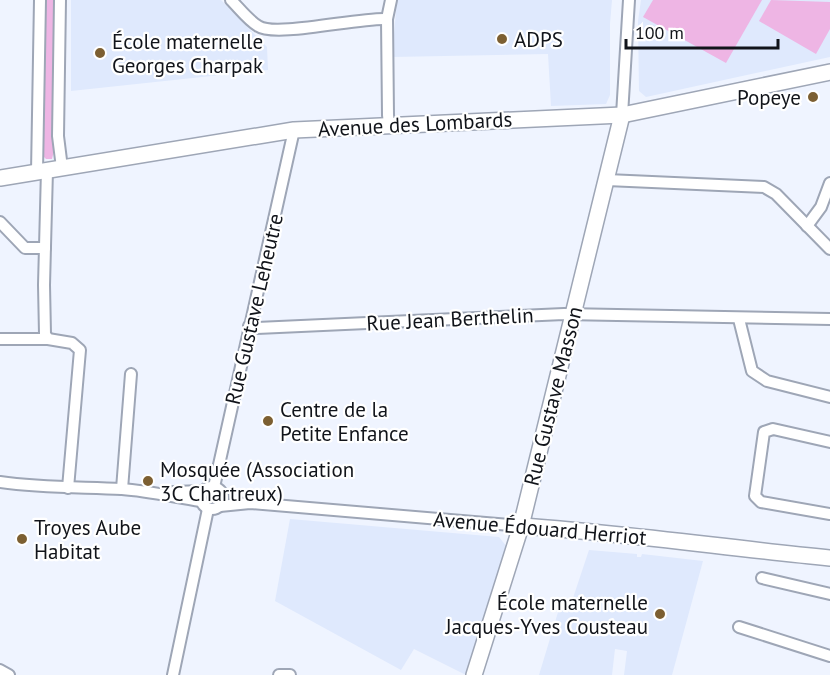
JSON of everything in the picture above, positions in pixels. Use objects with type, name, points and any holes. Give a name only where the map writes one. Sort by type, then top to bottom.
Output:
[{"type":"street","points":[[40,0],[49,170],[45,248],[45,334],[48,339]]},
{"type":"street","points":[[49,170],[58,136],[60,0]]},
{"type":"street","points":[[231,0],[259,27],[274,30],[374,18],[387,19]]},
{"type":"street","points":[[389,124],[387,115],[387,19],[391,0]]},
{"type":"street","points":[[622,115],[629,0]]},
{"type":"street","name":"Avenue des Lombards","points":[[0,178],[294,130],[622,115],[830,72]]},
{"type":"street","name":"Rue Gustave Masson","points":[[474,675],[521,526],[622,115]]},
{"type":"street","name":"Rue Gustave Leheutre","points":[[173,675],[294,130]]},
{"type":"street","points":[[607,180],[764,187],[776,195],[830,249]]},
{"type":"street","points":[[807,226],[821,207],[830,183]]},
{"type":"street","points":[[0,222],[26,248],[45,248]]},
{"type":"street","name":"Rue Jean Berthelin","points":[[249,326],[257,328],[573,314],[830,319]]},
{"type":"street","points":[[739,319],[752,371],[766,381],[830,397]]},
{"type":"street","points":[[0,339],[48,339],[72,343],[80,350],[68,488]]},
{"type":"street","points":[[122,489],[131,374]]},
{"type":"street","points":[[830,442],[772,429],[764,432],[755,496],[761,502],[830,514]]},
{"type":"street","points":[[0,482],[68,488],[122,489],[211,498]]},
{"type":"street","name":"Avenue Édouard Herriot","points":[[211,498],[669,540],[719,548],[830,558]]},
{"type":"street","points":[[762,579],[830,594]]},
{"type":"street","points":[[740,627],[830,656]]},
{"type":"street","points":[[0,670],[9,675]]},
{"type":"street","points":[[279,675],[290,675]]},
{"type":"shaded area","points":[[43,0],[57,0],[52,159],[46,159],[41,154]]},
{"type":"shaded area","points":[[71,0],[221,0],[267,47],[268,70],[71,91]]},
{"type":"shaded area","name":"ADPS","points":[[397,0],[612,0],[610,95],[606,104],[551,106],[548,54],[392,57]]},
{"type":"shaded area","points":[[641,0],[830,0],[830,57],[646,97],[639,91],[638,21]]},
{"type":"shaded area","points":[[653,0],[762,0],[726,63],[643,17]]},
{"type":"shaded area","points":[[771,0],[830,2],[830,29],[816,54],[759,21]]},
{"type":"shaded area","points":[[290,519],[499,537],[507,547],[466,675],[414,649],[401,670],[275,601]]},
{"type":"shaded area","points":[[589,550],[637,554],[637,557],[641,557],[642,554],[703,561],[672,675],[624,675],[627,651],[615,649],[612,675],[539,675],[559,609],[568,613]]},
{"type":"place","name":"ADPS","points":[[502,39]]},
{"type":"place","name":"École maternelle Georges Charpak","points":[[100,53]]},
{"type":"place","name":"Popeye","points":[[813,97]]},
{"type":"place","name":"Centre de la Petite Enfance","points":[[268,421]]},
{"type":"place","name":"Mosquée (Association 3C Chartreux)","points":[[148,481]]},
{"type":"place","name":"Troyes Aube Habitat","points":[[22,539]]},
{"type":"place","name":"École maternelle Jacques-Yves Cousteau","points":[[660,614]]}]
